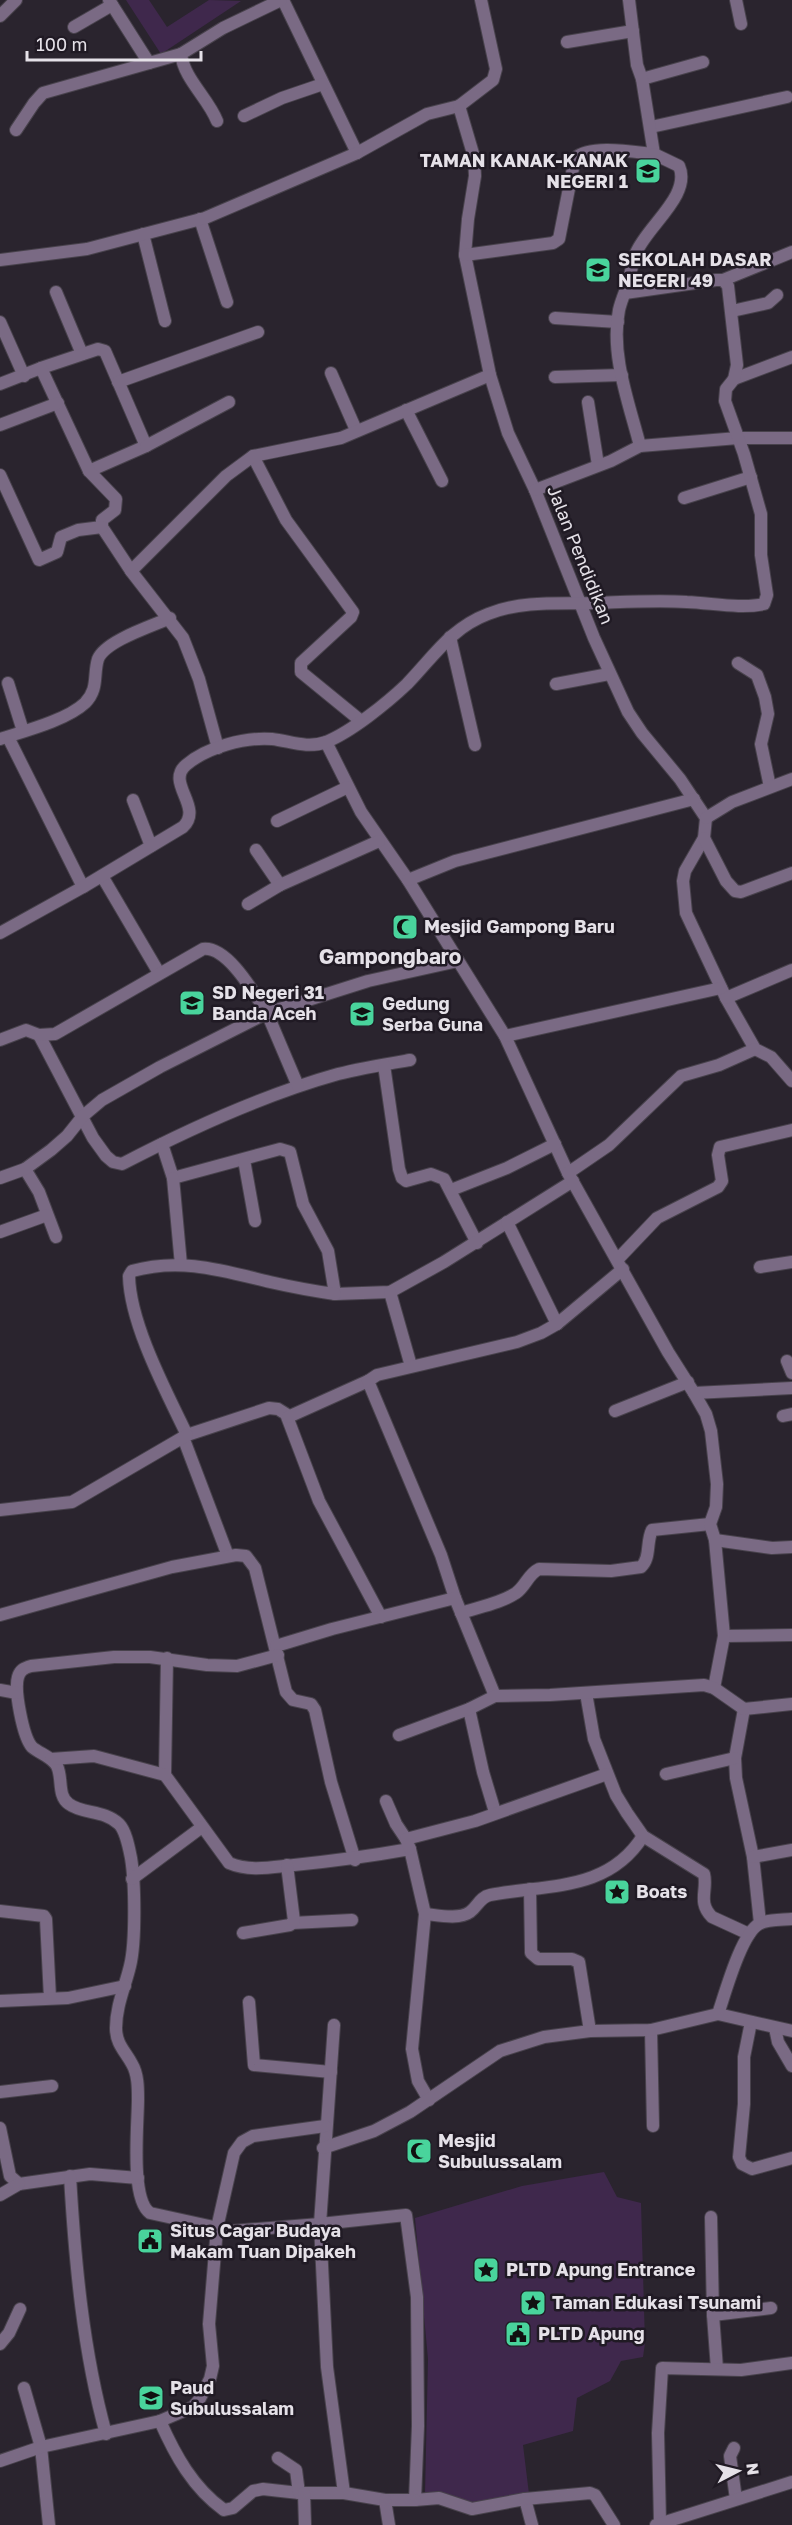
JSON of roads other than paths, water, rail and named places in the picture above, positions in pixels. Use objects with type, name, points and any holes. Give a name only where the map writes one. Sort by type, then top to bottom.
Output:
[{"type":"street","points":[[0,16],[16,0]]},
{"type":"street","points":[[16,130],[43,93],[181,54],[223,28],[282,0],[357,153]]},
{"type":"street","points":[[0,260],[87,249],[200,219],[357,153],[427,114],[459,106],[493,80],[496,69],[481,0]]},
{"type":"street","points":[[629,0],[654,154]]},
{"type":"street","points":[[736,0],[741,24]]},
{"type":"street","points":[[74,27],[110,2],[149,63]]},
{"type":"street","points":[[567,42],[633,32]]},
{"type":"street","points":[[181,54],[182,63],[211,106],[217,122]]},
{"type":"street","points":[[642,79],[703,62]]},
{"type":"street","points":[[244,116],[282,98],[323,84]]},
{"type":"street","points":[[651,127],[787,97]]},
{"type":"street","name":"Jalan Pendidikan","points":[[459,106],[474,157],[475,176],[465,255],[489,375],[508,433],[535,490],[609,674],[628,712],[706,818]]},
{"type":"street","points":[[465,255],[552,243],[559,239],[575,158],[581,153],[592,151],[654,154],[679,166],[683,182],[676,198],[642,240],[635,255],[619,310],[617,340],[622,375],[640,446]]},
{"type":"street","points":[[200,219],[227,302]]},
{"type":"street","points":[[143,234],[165,321]]},
{"type":"street","points":[[625,292],[723,280],[792,252]]},
{"type":"street","points":[[0,933],[102,876],[190,820],[190,807],[180,777],[183,768],[218,748],[266,739],[303,745],[326,742],[361,721],[406,685],[466,623],[513,606],[526,604],[676,601],[764,604],[767,596],[761,555],[761,514],[725,401],[726,389],[734,379],[737,365],[728,286],[723,280]]},
{"type":"street","points":[[56,292],[82,354]]},
{"type":"street","points":[[732,311],[768,303],[777,295]]},
{"type":"street","points":[[555,318],[618,322]]},
{"type":"street","points":[[0,322],[24,376]]},
{"type":"street","points":[[118,382],[258,332]]},
{"type":"street","points":[[0,384],[41,368],[102,349],[146,446]]},
{"type":"street","points":[[734,379],[792,357]]},
{"type":"street","points":[[41,368],[89,471],[116,499],[115,510],[102,520],[102,527],[131,571],[170,618],[183,638],[199,679],[218,748]]},
{"type":"street","points":[[331,373],[356,430]]},
{"type":"street","points":[[131,571],[226,476],[253,456],[341,438],[489,375]]},
{"type":"street","points":[[555,377],[622,375]]},
{"type":"street","points":[[89,471],[146,446],[229,402]]},
{"type":"street","points":[[588,402],[598,465]]},
{"type":"street","points":[[0,425],[58,404]]},
{"type":"street","points":[[406,410],[442,481]]},
{"type":"street","points":[[535,490],[640,446],[738,438],[792,438]]},
{"type":"street","points":[[253,456],[286,520],[352,612],[351,617],[301,663],[301,672],[361,721]]},
{"type":"street","points":[[0,475],[4,493],[39,560],[57,552],[61,537],[78,530],[102,527]]},
{"type":"street","points":[[684,498],[751,477]]},
{"type":"street","points":[[83,887],[4,738],[66,715],[84,704],[93,692],[97,681],[98,659],[102,652],[121,640],[170,618]]},
{"type":"street","points":[[450,637],[475,745]]},
{"type":"street","points":[[738,663],[756,675],[765,697],[768,714],[761,744],[770,787]]},
{"type":"street","points":[[556,684],[609,674]]},
{"type":"street","points":[[9,682],[23,731]]},
{"type":"street","points":[[326,742],[348,787],[380,841],[408,880],[504,1036],[570,1177],[706,1414],[713,1443],[717,1484],[716,1507],[710,1524],[714,1540],[724,1636],[714,1688]]},
{"type":"street","points":[[792,778],[732,802],[706,818],[704,838],[685,871],[683,896],[686,913],[724,993],[755,1049],[771,1057],[792,1081]]},
{"type":"street","points":[[277,821],[348,787]]},
{"type":"street","points":[[408,880],[455,861],[694,799]]},
{"type":"street","points":[[133,800],[151,846]]},
{"type":"street","points":[[704,838],[726,880],[735,891],[741,892],[792,873]]},
{"type":"street","points":[[248,904],[280,885],[380,841]]},
{"type":"street","points":[[256,850],[280,885]]},
{"type":"street","points":[[102,876],[159,973]]},
{"type":"street","points":[[0,1040],[26,1030],[39,1035],[55,1034],[193,953],[203,949],[216,950],[228,960],[267,1013],[298,1086]]},
{"type":"street","points":[[0,1178],[26,1169],[67,1136],[83,1116],[102,1100],[160,1066],[267,1013],[368,981],[458,961]]},
{"type":"street","points":[[504,1036],[724,993],[792,970]]},
{"type":"street","points":[[39,1035],[93,1138],[106,1156],[113,1162],[122,1164],[199,1126],[298,1086],[340,1073],[410,1060]]},
{"type":"street","points":[[228,1556],[185,1436],[149,1350],[135,1308],[129,1279],[131,1272],[181,1265],[233,1271],[269,1282],[335,1294],[390,1292],[477,1243],[570,1177],[609,1145],[681,1076],[719,1065],[755,1049]]},
{"type":"street","points":[[384,1065],[402,1178],[406,1180],[436,1175],[444,1179],[477,1243]]},
{"type":"street","points":[[288,1417],[377,1375],[517,1342],[557,1324],[620,1264],[657,1218],[718,1187],[722,1181],[718,1155],[720,1147],[792,1130]]},
{"type":"street","points":[[162,1144],[173,1178],[181,1265]]},
{"type":"street","points":[[451,1190],[507,1168],[555,1144]]},
{"type":"street","points":[[173,1178],[280,1149],[290,1152],[303,1204],[328,1251],[335,1294]]},
{"type":"street","points":[[244,1160],[255,1221]]},
{"type":"street","points":[[26,1169],[39,1192],[56,1238]]},
{"type":"street","points":[[0,1232],[48,1215]]},
{"type":"street","points":[[507,1222],[557,1324]]},
{"type":"street","points":[[760,1267],[792,1262]]},
{"type":"street","points":[[390,1292],[411,1366]]},
{"type":"street","points":[[368,1381],[441,1555],[455,1598],[495,1696]]},
{"type":"street","points":[[615,1411],[691,1388],[792,1388]]},
{"type":"street","points":[[0,1510],[72,1502],[185,1436],[269,1408],[282,1410],[288,1417],[308,1477],[319,1501],[381,1617]]},
{"type":"street","points":[[461,1613],[509,1597],[522,1588],[532,1572],[539,1569],[611,1571],[641,1567],[646,1560],[652,1530],[710,1524]]},
{"type":"street","points":[[714,1540],[772,1548],[792,1547]]},
{"type":"street","points":[[0,1615],[172,1567],[228,1556],[246,1556],[253,1563],[287,1695],[293,1700],[308,1703],[314,1708],[330,1782],[355,1860]]},
{"type":"street","points":[[415,2500],[418,2426],[417,2297],[406,2215],[248,2231],[217,2228],[148,2212],[141,2201],[135,2147],[137,2081],[132,2064],[118,2044],[116,2036],[117,2009],[125,1986],[134,1943],[131,1859],[122,1828],[105,1815],[68,1803],[63,1795],[58,1770],[51,1759],[29,1742],[17,1693],[18,1676],[24,1668],[31,1666],[114,1657],[167,1658],[207,1665],[237,1666],[277,1650],[381,1617],[455,1598]]},
{"type":"street","points":[[724,1636],[792,1635]]},
{"type":"street","points":[[167,1658],[165,1776],[229,1863],[249,1868],[355,1860],[461,1826],[607,1774]]},
{"type":"street","points":[[399,1735],[469,1709],[495,1696],[586,1694],[692,1685],[714,1688],[744,1709],[792,1704]]},
{"type":"street","points":[[0,1690],[17,1693]]},
{"type":"street","points":[[586,1694],[594,1739],[607,1774],[616,1795],[643,1836],[701,1870],[705,1877],[702,1894],[707,1913],[749,1934]]},
{"type":"street","points":[[469,1709],[483,1772],[495,1812]]},
{"type":"street","points":[[744,1709],[735,1758],[736,1778],[753,1857],[760,1923]]},
{"type":"street","points":[[51,1759],[94,1756],[165,1776]]},
{"type":"street","points":[[666,1774],[735,1758]]},
{"type":"street","points":[[386,1801],[408,1844],[425,1914],[412,2049],[418,2081],[429,2100]]},
{"type":"street","points":[[132,1879],[202,1827]]},
{"type":"street","points":[[425,1914],[462,1916],[470,1912],[486,1896],[585,1881],[607,1870],[635,1849],[643,1836]]},
{"type":"street","points":[[753,1857],[792,1851]]},
{"type":"street","points":[[287,1865],[292,1898],[292,1923]]},
{"type":"street","points":[[530,1889],[531,1953],[537,1959],[572,1959],[579,1962],[582,1967],[590,2031]]},
{"type":"street","points":[[0,1911],[44,1916],[46,1919],[50,1998]]},
{"type":"street","points":[[718,2014],[738,1957],[749,1934],[760,1923],[792,1919]]},
{"type":"street","points":[[243,1933],[292,1923],[352,1920]]},
{"type":"street","points":[[0,2001],[78,1996],[125,1986]]},
{"type":"street","points":[[249,2002],[254,2066],[331,2072]]},
{"type":"street","points":[[323,2148],[374,2131],[429,2100],[500,2051],[544,2037],[565,2032],[651,2030],[718,2014],[792,2031]]},
{"type":"street","points":[[751,2022],[745,2048],[744,2104],[739,2157],[742,2164],[752,2169],[792,2158]]},
{"type":"street","points":[[334,2025],[323,2148],[320,2224],[327,2367],[344,2493]]},
{"type":"street","points":[[775,2028],[778,2042],[792,2066]]},
{"type":"street","points":[[651,2030],[653,2126]]},
{"type":"street","points":[[0,2092],[52,2086]]},
{"type":"street","points":[[0,2461],[41,2447],[160,2421],[193,2407],[210,2379],[213,2366],[209,2315],[217,2228],[234,2153],[242,2142],[253,2136],[326,2126]]},
{"type":"street","points":[[0,2128],[10,2176],[19,2184]]},
{"type":"street","points":[[0,2194],[19,2184],[70,2176],[90,2174],[138,2178]]},
{"type":"street","points":[[70,2176],[74,2244],[88,2350],[106,2434]]},
{"type":"street","points":[[711,2217],[713,2314],[717,2369]]},
{"type":"street","points":[[713,2314],[771,2308]]},
{"type":"street","points":[[0,2344],[9,2333],[20,2309]]},
{"type":"street","points":[[792,2363],[741,2370],[662,2368],[658,2433],[658,2524],[792,2482]]},
{"type":"street","points":[[24,2388],[41,2447],[49,2525]]},
{"type":"street","points":[[160,2421],[174,2452],[191,2478],[224,2510],[233,2508],[257,2490],[344,2493],[385,2500],[439,2498],[472,2510],[525,2499],[590,2493],[595,2495],[614,2525]]},
{"type":"street","points":[[734,2448],[729,2456],[736,2499]]},
{"type":"street","points":[[278,2458],[296,2470],[305,2525]]},
{"type":"street","points":[[525,2499],[532,2525]]},
{"type":"street","points":[[385,2500],[389,2525]]},
{"type":"place","name":"TAMAN KANAK-KANAK NEGERI 1","points":[[648,171]]},
{"type":"place","name":"SEKOLAH DASAR NEGERI 49","points":[[598,270]]},
{"type":"place","name":"Mesjid Gampong Baru","points":[[405,927]]},
{"type":"place","name":"SD Negeri 31 Banda Aceh","points":[[192,1003]]},
{"type":"place","name":"Gedung Serba Guna","points":[[362,1014]]},
{"type":"place","name":"Boats","points":[[617,1892]]},
{"type":"place","name":"Mesjid Subulussalam","points":[[419,2151]]},
{"type":"place","name":"Situs Cagar Budaya Makam Tuan Dipakeh","points":[[150,2241]]},
{"type":"place","name":"PLTD Apung Entrance","points":[[486,2270]]},
{"type":"place","name":"Taman Edukasi Tsunami","points":[[533,2303]]},
{"type":"place","name":"PLTD Apung","points":[[518,2334]]},
{"type":"place","name":"Paud Subulussalam","points":[[151,2398]]},
{"type":"district","name":"Gampongbaro","points":[[390,957]]}]
